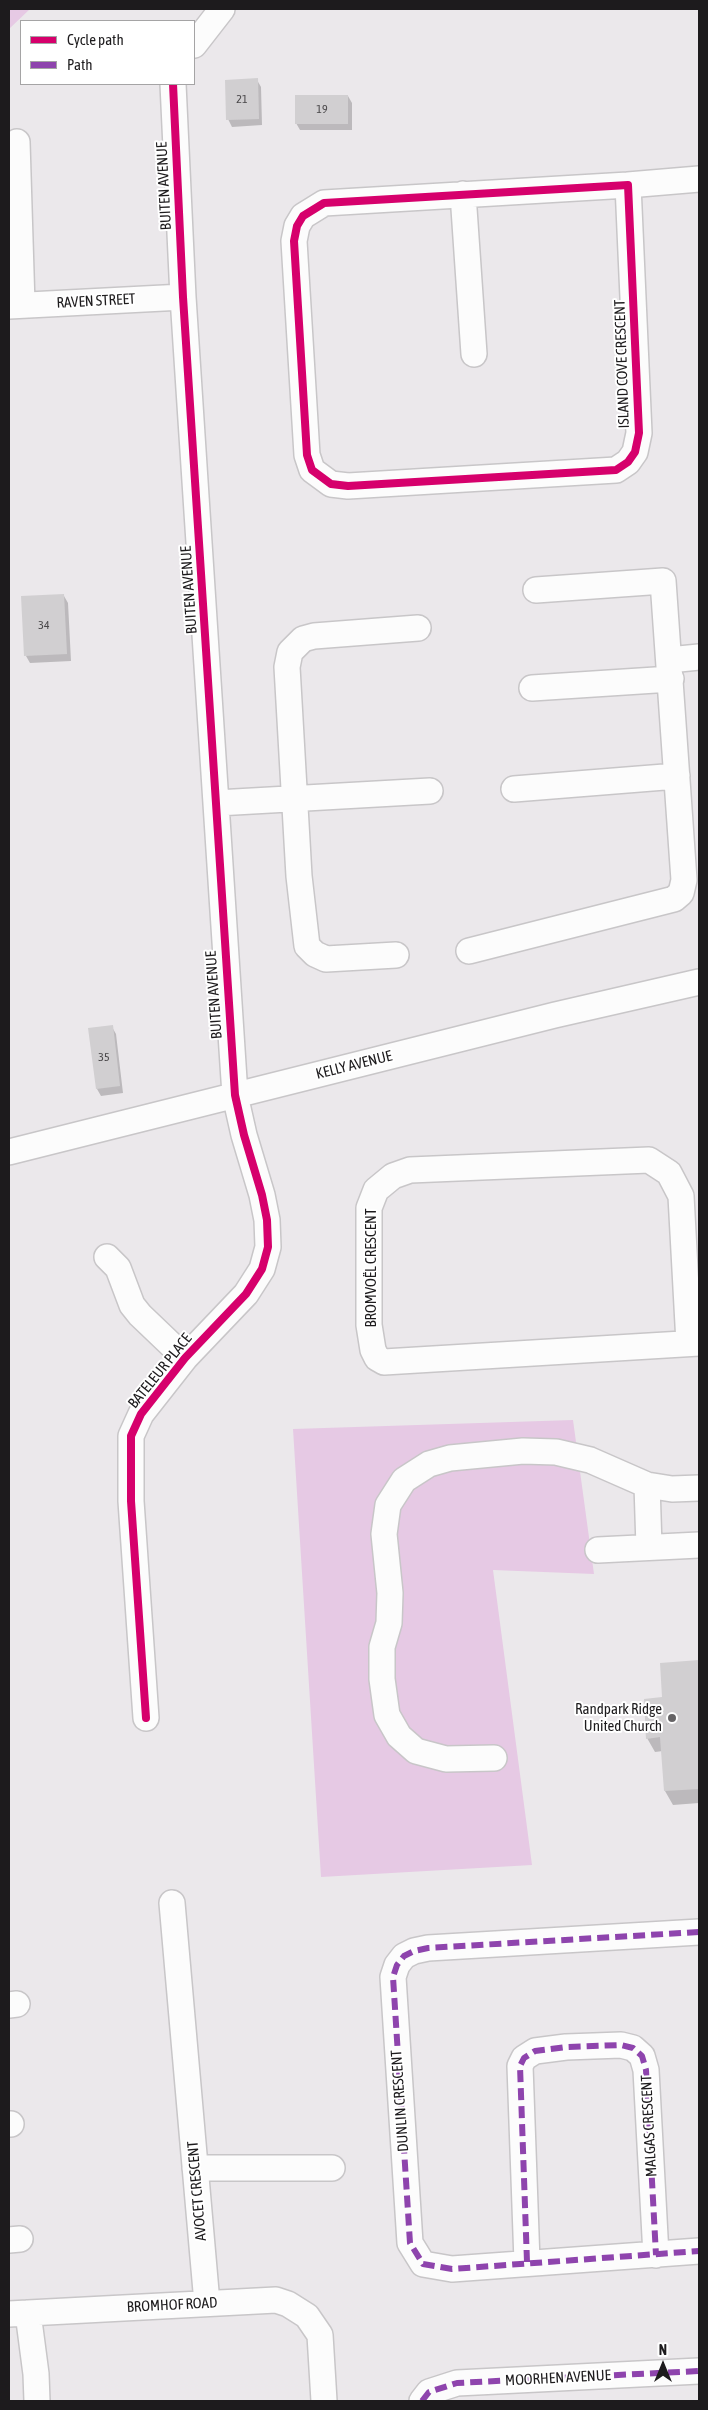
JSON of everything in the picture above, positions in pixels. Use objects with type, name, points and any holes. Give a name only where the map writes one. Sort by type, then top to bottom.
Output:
[{"type":"street","points":[[195,43],[222,9]]},
{"type":"street","name":"BUITEN AVENUE","points":[[173,85],[183,297],[235,1095]]},
{"type":"street","points":[[16,305],[17,142]]},
{"type":"street","name":"ISLAND COVE CRESCENT","points":[[628,185],[639,433],[635,452],[628,462],[616,470],[348,486],[331,484],[312,470],[307,455],[294,241],[297,226],[303,216],[324,203],[699,179]]},
{"type":"street","points":[[463,194],[474,354]]},
{"type":"street","name":"RAVEN STREET","points":[[16,305],[183,297]]},
{"type":"street","points":[[469,950],[674,899],[681,892],[684,880],[663,581],[536,590]]},
{"type":"street","points":[[396,955],[326,959],[310,951],[305,940],[294,800],[287,667],[290,652],[303,639],[314,636],[418,628]]},
{"type":"street","points":[[532,688],[670,670],[699,657]]},
{"type":"street","points":[[514,789],[677,776]]},
{"type":"street","points":[[217,803],[430,791]]},
{"type":"street","name":"KELLY AVENUE","points":[[9,1152],[555,1015],[699,982]]},
{"type":"street","name":"BATELEUR PLACE","points":[[146,1718],[130,1501],[130,1436],[141,1414],[185,1358],[246,1294],[262,1270],[268,1247],[267,1220],[262,1194],[244,1135],[235,1095]]},
{"type":"street","name":"BROMVOËL CRESCENT","points":[[650,1160],[669,1173],[681,1196],[694,1343],[384,1362],[377,1358],[373,1350],[369,1325],[369,1208],[376,1190],[393,1176],[410,1170],[650,1160]]},
{"type":"street","points":[[107,1257],[122,1275],[132,1305],[185,1358]]},
{"type":"street","points":[[494,1758],[446,1759],[416,1751],[399,1736],[387,1715],[382,1679],[382,1647],[389,1623],[390,1593],[384,1534],[388,1505],[404,1480],[429,1464],[450,1458],[523,1451],[556,1452],[590,1460],[647,1486],[672,1489],[699,1488]]},
{"type":"street","points":[[647,1486],[649,1547]]},
{"type":"street","points":[[598,1550],[699,1545]]},
{"type":"street","name":"AVOCET CRESCENT","points":[[172,1903],[207,2303]]},
{"type":"street","name":"DUNLIN CRESCENT","points":[[699,1932],[428,1948],[414,1951],[404,1956],[397,1965],[393,1977],[410,2243],[413,2251],[423,2264],[443,2268],[699,2251]]},
{"type":"street","name":"MALGAS CRESCENT","points":[[527,2262],[520,2066],[524,2058],[535,2051],[566,2047],[621,2045],[633,2048],[642,2056],[646,2070],[656,2255]]},
{"type":"street","points":[[195,2168],[332,2168]]},
{"type":"street","name":"BROMHOF ROAD","points":[[18,2314],[276,2300],[288,2304],[307,2316],[320,2335],[324,2401]]},
{"type":"street","points":[[18,2314],[36,2374],[37,2401]]},
{"type":"street","name":"MOORHEN AVENUE","points":[[422,2401],[429,2392],[457,2383],[699,2371]]},
{"type":"shaded area","points":[[9,9],[30,9],[9,29]]},
{"type":"shaded area","points":[[573,1420],[594,1574],[493,1570],[532,1865],[321,1877],[293,1429]]},
{"type":"building","points":[[258,78],[259,119],[226,120],[225,80]]},
{"type":"building","points":[[295,95],[348,95],[348,124],[295,124]]},
{"type":"building","points":[[64,594],[67,654],[24,656],[21,596]]},
{"type":"building","points":[[113,1025],[120,1086],[96,1089],[88,1028]]},
{"type":"building","name":"Randpark Ridge United Church","points":[[699,1660],[699,1789],[664,1791],[660,1737],[646,1739],[644,1699],[662,1697],[660,1663]]},
{"type":"marked path","points":[[699,1932],[428,1948],[414,1951],[404,1956],[397,1965],[393,1977],[410,2243],[423,2264],[452,2269],[699,2251]]},
{"type":"marked path","points":[[527,2262],[520,2066],[524,2058],[535,2051],[566,2047],[621,2045],[633,2048],[642,2056],[646,2070],[656,2255]]},
{"type":"marked path","points":[[422,2401],[429,2392],[457,2383],[699,2371]]},
{"type":"cycle path","points":[[146,1718],[131,1501],[131,1436],[141,1414],[185,1358],[246,1294],[262,1269],[268,1247],[267,1220],[262,1195],[244,1135],[235,1095],[183,297],[173,85]]},
{"type":"cycle path","points":[[628,185],[639,433],[635,452],[628,462],[616,470],[348,486],[331,484],[312,470],[307,455],[294,241],[297,226],[303,216],[324,203],[628,185]]},
{"type":"place","name":"Randpark Ridge United Church","points":[[672,1718]]}]
